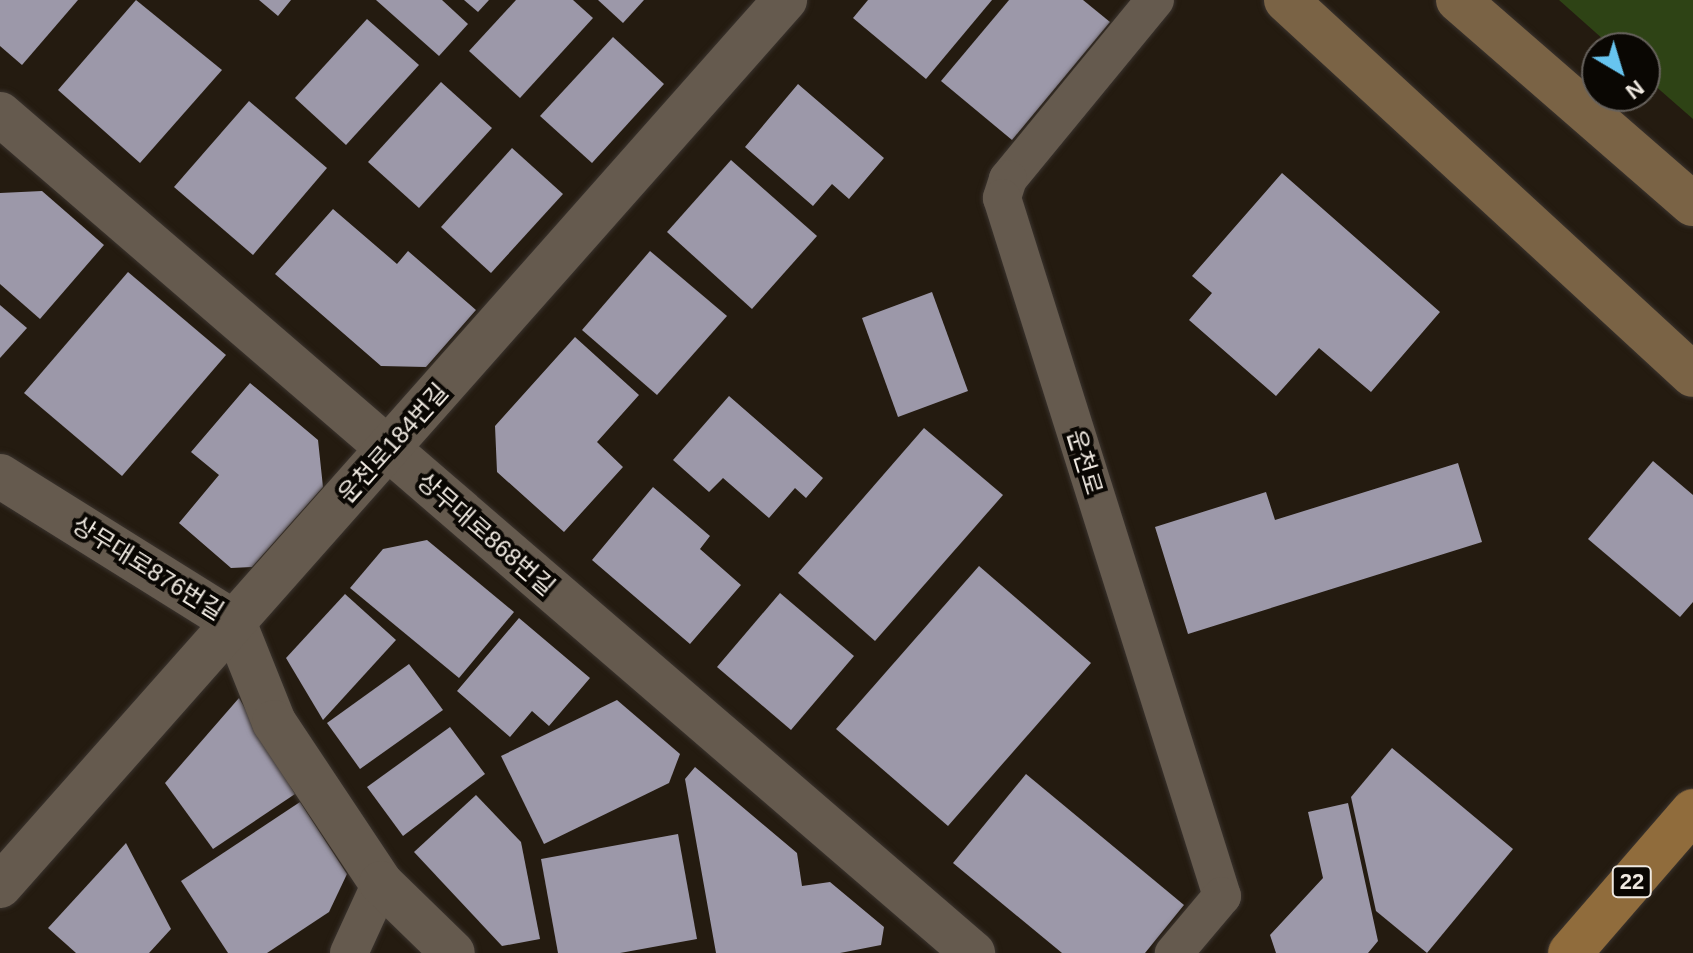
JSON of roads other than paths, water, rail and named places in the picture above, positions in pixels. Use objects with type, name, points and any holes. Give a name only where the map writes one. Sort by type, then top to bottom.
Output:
[{"type":"main road","name":"22","points":[[1570,953],[1693,811]]},
{"type":"street","name":"운천로184번길","points":[[0,886],[785,0]]},
{"type":"street","points":[[1286,0],[1693,375]]},
{"type":"street","points":[[1458,0],[1693,204]]},
{"type":"street","name":"상무대로868번길","points":[[0,114],[973,953]]},
{"type":"street","name":"상무대로876번길","points":[[0,476],[234,622],[274,722],[381,883],[430,945]]},
{"type":"lane","name":"운천로","points":[[1155,0],[1008,179],[1002,198],[1222,896],[1174,953]]},
{"type":"lane","points":[[349,953],[381,883]]}]
